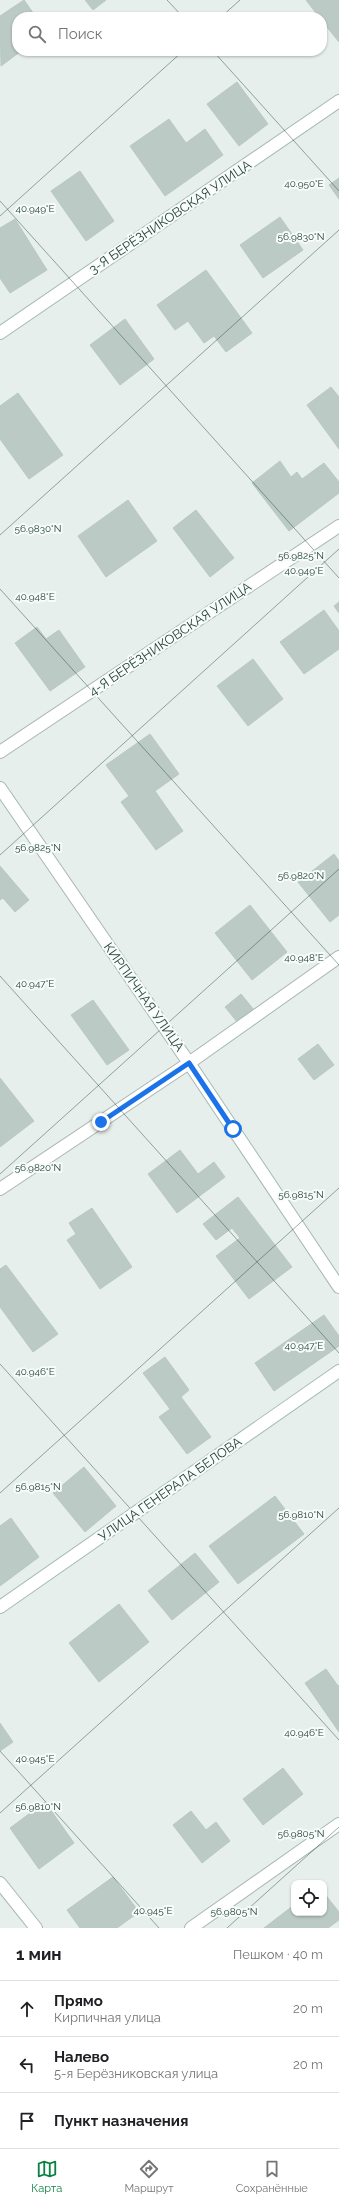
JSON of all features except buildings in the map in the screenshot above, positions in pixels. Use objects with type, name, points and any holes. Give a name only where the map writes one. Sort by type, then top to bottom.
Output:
[{"type":"street","name":"3-Я БЕРЁЗНИКОВСКАЯ УЛИЦА","points":[[0,333],[339,101]]},
{"type":"street","name":"4-Я БЕРЁЗНИКОВСКАЯ УЛИЦА","points":[[0,752],[339,526]]},
{"type":"street","name":"КИРПИЧНАЯ УЛИЦА","points":[[0,788],[189,1063],[339,1287]]},
{"type":"street","points":[[0,1188],[189,1063],[339,957]]},
{"type":"street","name":"УЛИЦА ГЕНЕРАЛА БЕЛОВА","points":[[0,1607],[339,1371]]},
{"type":"street","points":[[191,1928],[339,1824]]},
{"type":"street","points":[[0,1883],[36,1928]]},
{"type":"route","points":[[101,1122],[189,1063],[233,1129]]}]
